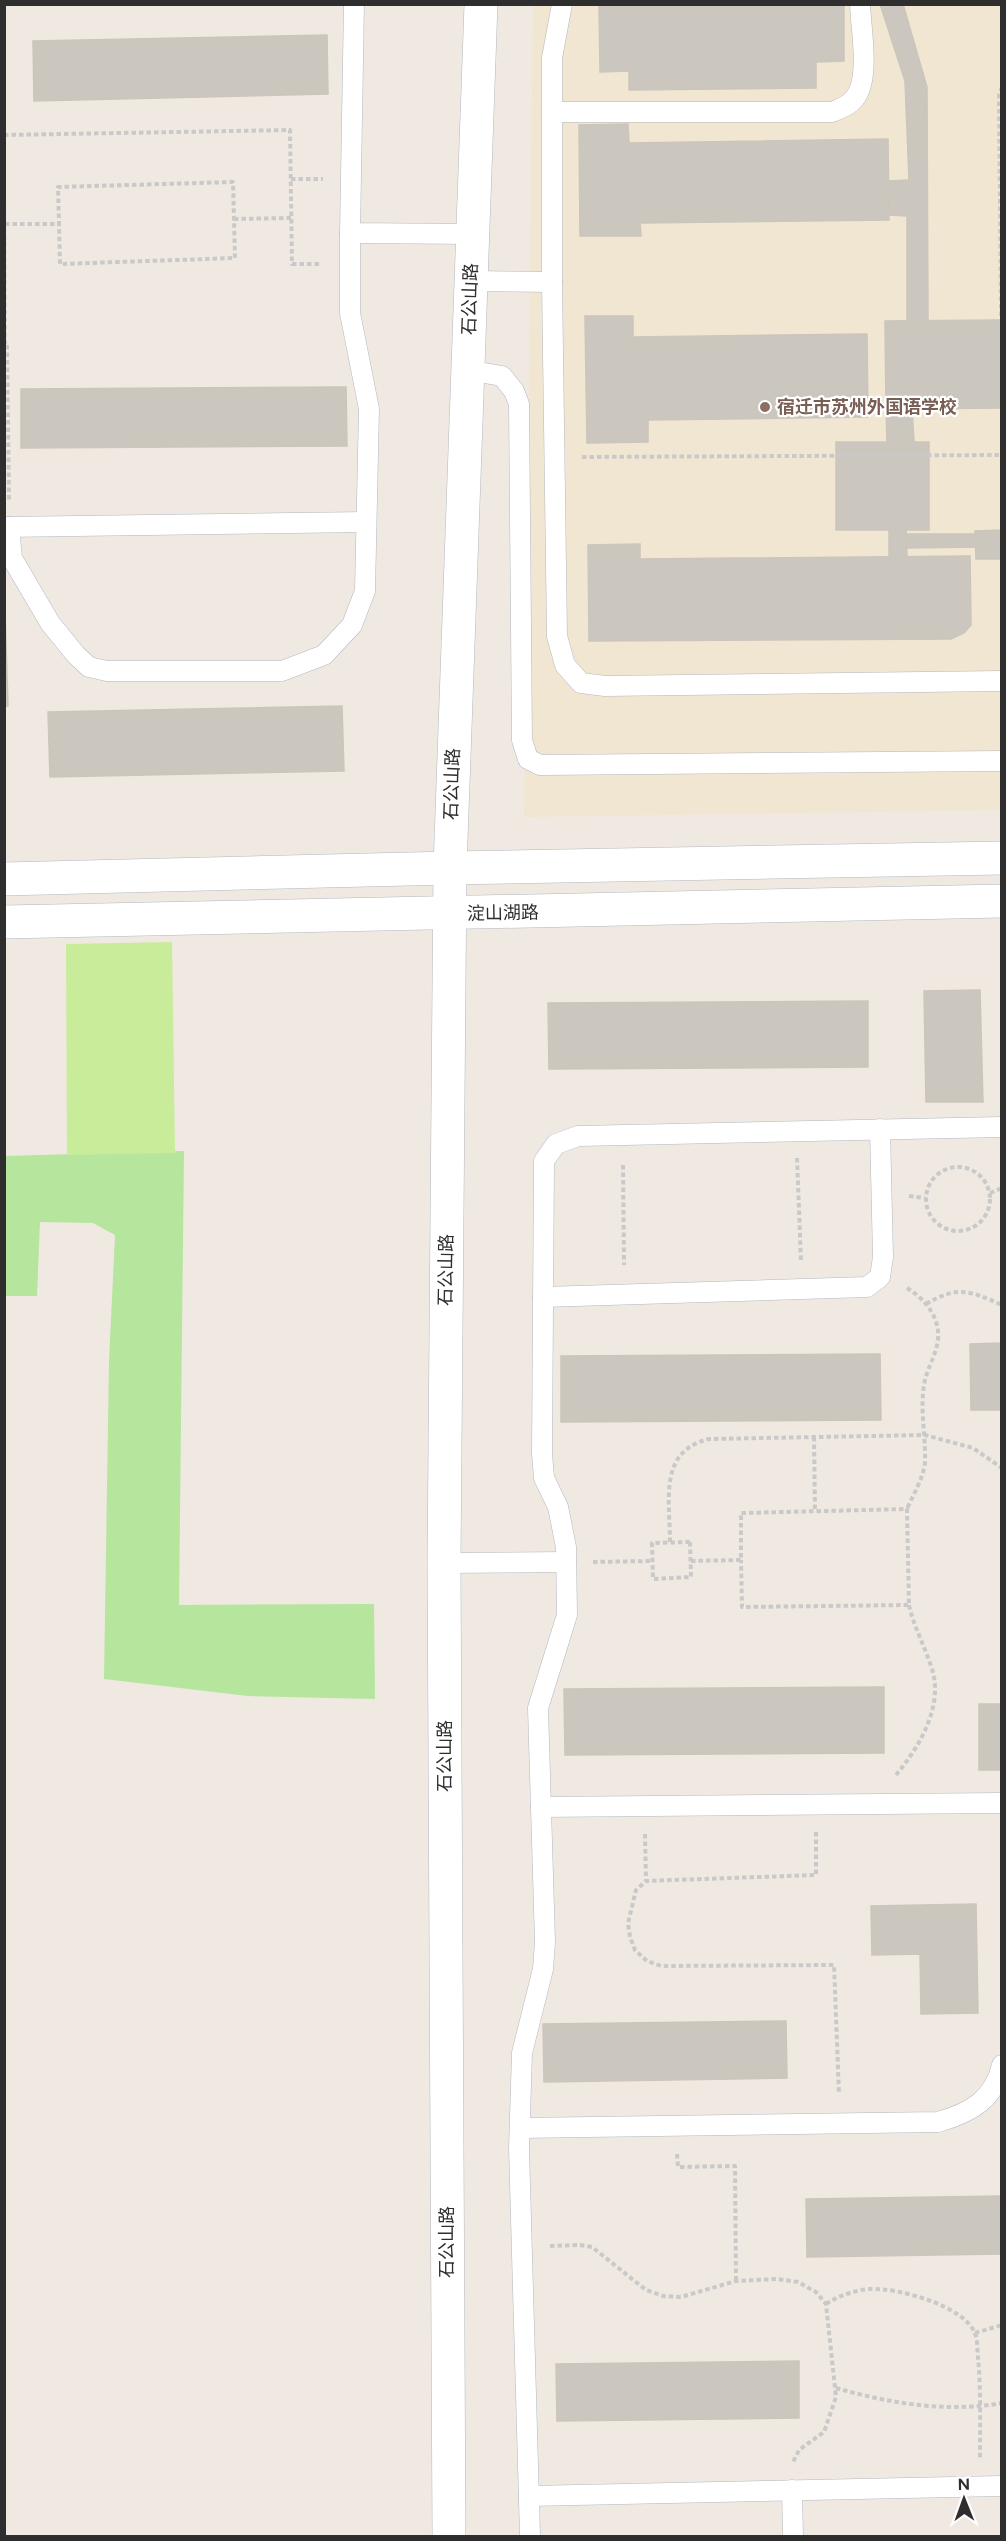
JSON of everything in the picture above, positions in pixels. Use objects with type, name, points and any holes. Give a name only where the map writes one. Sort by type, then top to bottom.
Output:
[{"type":"street","name":"石公山路","points":[[449,2536],[444,1563],[450,868],[481,4]]},
{"type":"street","points":[[4,879],[1002,858]]},
{"type":"street","name":"淀山湖路","points":[[4,922],[1002,901]]},
{"type":"lane","points":[[354,4],[350,313],[369,409],[365,591],[352,625],[324,655],[282,671],[107,671],[89,667],[63,640],[26,585],[12,558],[7,527],[366,522]]},
{"type":"lane","points":[[562,4],[552,58],[552,282],[557,636],[565,664],[581,683],[605,686],[1002,681]]},
{"type":"lane","points":[[552,112],[832,112],[847,106],[858,94],[863,75],[860,4]]},
{"type":"lane","points":[[350,233],[472,234]]},
{"type":"lane","points":[[470,281],[552,282]]},
{"type":"lane","points":[[467,370],[502,376],[514,391],[519,404],[522,740],[528,759],[540,765],[1002,761]]},
{"type":"lane","points":[[530,2536],[520,2128],[522,2052],[543,1969],[544,1951],[538,1708],[567,1615],[566,1548],[558,1507],[544,1478],[544,1161],[556,1144],[578,1136],[1002,1127]]},
{"type":"lane","points":[[543,1297],[867,1287],[880,1276],[883,1257],[880,1129]]},
{"type":"lane","points":[[444,1563],[566,1562]]},
{"type":"lane","points":[[541,1807],[1002,1803]]},
{"type":"lane","points":[[520,2128],[938,2122],[964,2115],[989,2094],[1002,2065]]},
{"type":"lane","points":[[528,2496],[1002,2486]]},
{"type":"lane","points":[[792,2490],[793,2536]]},
{"type":"path","points":[[1002,87],[999,94],[1002,410]]},
{"type":"path","points":[[4,135],[290,130],[292,264],[350,263]]},
{"type":"path","points":[[233,182],[235,258],[60,264],[59,224],[58,187],[233,182]]},
{"type":"path","points":[[4,190],[7,527]]},
{"type":"path","points":[[234,219],[291,218]]},
{"type":"path","points":[[5,225],[59,224]]},
{"type":"path","points":[[554,457],[1002,455]]},
{"type":"path","points":[[797,1131],[801,1290]]},
{"type":"path","points":[[622,1134],[624,1294]]},
{"type":"path","points":[[961,1167],[979,1175],[990,1193],[990,1204],[980,1223],[960,1231],[940,1226],[932,1219],[926,1198],[928,1188],[941,1172],[961,1167]]},
{"type":"path","points":[[990,1193],[1002,1188]]},
{"type":"path","points":[[870,1804],[898,1772],[928,1725],[936,1696],[932,1668],[914,1627],[909,1605],[907,1509],[925,1465],[922,1406],[925,1379],[936,1349],[938,1331],[926,1304],[919,1295],[901,1284],[880,1276]]},
{"type":"path","points":[[926,1304],[953,1291],[969,1291],[1002,1305]]},
{"type":"path","points":[[670,1542],[670,1479],[674,1462],[693,1443],[709,1438],[925,1435],[973,1448],[1002,1468]]},
{"type":"path","points":[[814,1437],[814,1512]]},
{"type":"path","points":[[907,1509],[741,1513],[741,1560],[742,1607],[909,1605]]},
{"type":"path","points":[[670,1542],[690,1542],[691,1577],[653,1579],[652,1543],[670,1542]]},
{"type":"path","points":[[691,1561],[741,1560]]},
{"type":"path","points":[[566,1562],[652,1562]]},
{"type":"path","points":[[816,1804],[816,1875],[646,1881],[636,1890],[628,1923],[635,1950],[647,1961],[661,1966],[834,1965],[840,2124]]},
{"type":"path","points":[[644,1806],[646,1881]]},
{"type":"path","points":[[676,2126],[678,2167],[735,2166],[736,2282]]},
{"type":"path","points":[[522,2247],[580,2245],[592,2247],[646,2290],[663,2296],[681,2297],[736,2282],[777,2279],[798,2282],[816,2292],[826,2304],[836,2397],[824,2432],[800,2450],[792,2464],[792,2490]]},
{"type":"path","points":[[826,2304],[840,2295],[872,2289],[941,2305],[962,2317],[975,2333],[980,2376],[980,2486]]},
{"type":"path","points":[[975,2333],[1002,2325]]},
{"type":"path","points":[[836,2388],[874,2399],[919,2405],[980,2407],[1002,2403]]},
{"type":"shaded area","name":"宿迁市苏州外国语学校","points":[[533,5],[1001,5],[1001,810],[524,817]]},
{"type":"green space","points":[[172,942],[175,1153],[67,1155],[66,944]]},
{"type":"green space","points":[[184,1151],[179,1605],[374,1604],[375,1699],[248,1696],[104,1679],[109,1361],[115,1235],[93,1223],[40,1222],[37,1296],[5,1296],[4,1156]]},
{"type":"building","points":[[599,4],[844,4],[844,61],[816,62],[816,88],[629,90],[629,71],[600,72]]},
{"type":"building","points":[[880,4],[903,4],[927,87],[928,321],[907,321],[907,216],[889,215],[888,181],[909,180],[905,81]]},
{"type":"building","points":[[327,35],[328,94],[34,101],[33,41]]},
{"type":"building","points":[[628,124],[629,143],[888,139],[889,220],[640,223],[641,236],[580,236],[579,125]]},
{"type":"building","points":[[585,316],[633,316],[633,337],[867,334],[868,417],[648,420],[648,442],[587,443]]},
{"type":"building","points":[[1002,320],[1002,408],[886,409],[885,321]]},
{"type":"building","points":[[346,387],[347,446],[21,448],[21,389]]},
{"type":"building","points":[[886,409],[912,409],[914,442],[887,442]]},
{"type":"building","points":[[836,442],[929,442],[929,530],[836,530]]},
{"type":"building","points":[[889,530],[906,530],[907,556],[889,557]]},
{"type":"building","points":[[1002,530],[1002,559],[976,559],[975,531]]},
{"type":"building","points":[[906,534],[975,534],[976,547],[907,548]]},
{"type":"building","points":[[640,544],[640,559],[970,556],[971,625],[964,633],[951,639],[589,641],[588,545]]},
{"type":"building","points":[[4,580],[8,706],[4,707]]},
{"type":"building","points":[[342,706],[344,771],[50,777],[48,712]]},
{"type":"building","points":[[980,990],[983,1102],[926,1102],[924,991]]},
{"type":"building","points":[[868,1001],[868,1067],[549,1069],[548,1003]]},
{"type":"building","points":[[1002,1343],[1002,1410],[971,1410],[970,1344]]},
{"type":"building","points":[[880,1354],[881,1420],[561,1422],[561,1356]]},
{"type":"building","points":[[884,1687],[884,1753],[565,1755],[564,1689]]},
{"type":"building","points":[[979,1704],[1002,1704],[1002,1770],[979,1770]]},
{"type":"building","points":[[976,1904],[978,2013],[921,2014],[920,1954],[872,1955],[871,1906]]},
{"type":"building","points":[[786,2021],[787,2078],[544,2082],[543,2024]]},
{"type":"building","points":[[1002,2196],[1002,2254],[807,2257],[806,2199]]},
{"type":"building","points":[[799,2361],[799,2418],[557,2421],[556,2364]]},
{"type":"place","name":"宿迁市苏州外国语学校","points":[[765,407]]}]
